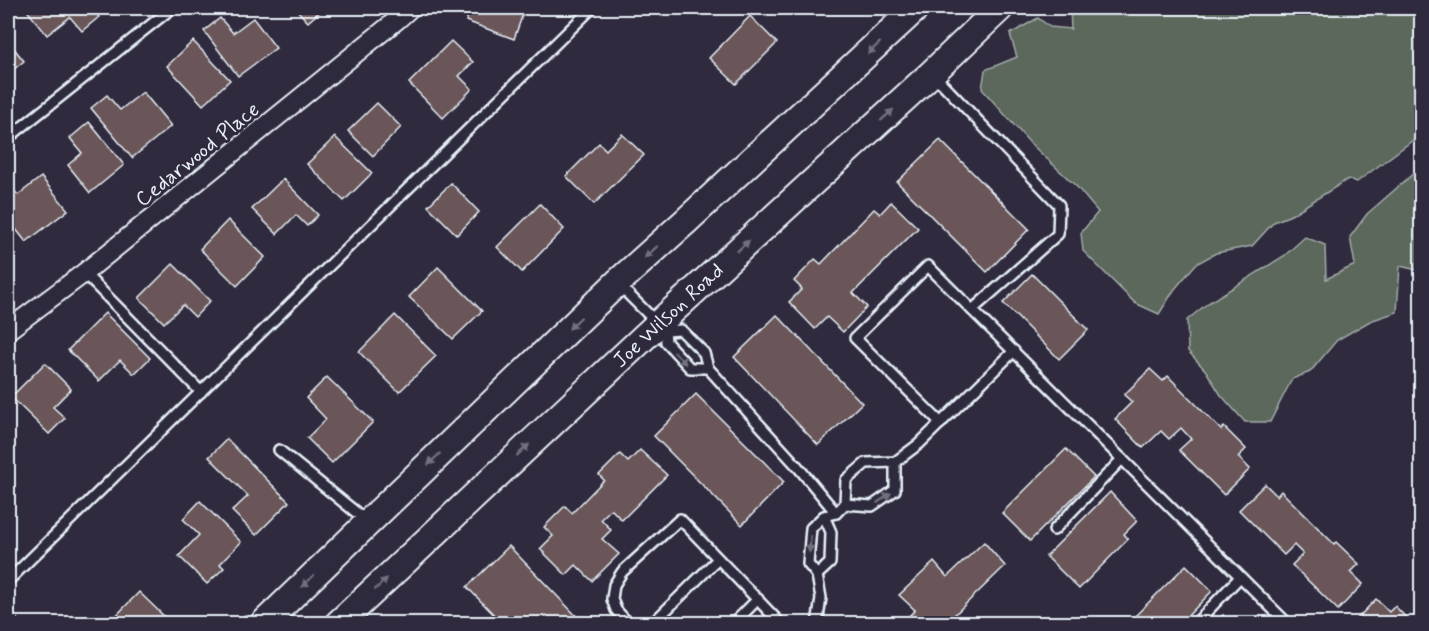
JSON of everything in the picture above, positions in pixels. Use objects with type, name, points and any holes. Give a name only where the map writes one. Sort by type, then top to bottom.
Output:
[{"type":"main road","points":[[274,620],[368,522],[617,283],[916,8]]},
{"type":"main road","name":"Joe Wilson Road","points":[[338,624],[662,327],[1000,8]]},
{"type":"street","name":"Cedarwood Place","points":[[8,330],[84,273],[410,8]]},
{"type":"lane","points":[[8,138],[172,8]]},
{"type":"lane","points":[[8,581],[592,8]]},
{"type":"lane","points":[[932,74],[1059,205],[1058,234],[972,310]]},
{"type":"lane","points":[[941,423],[855,338],[928,266],[1288,624]]},
{"type":"lane","points":[[84,273],[201,392]]},
{"type":"lane","points":[[617,283],[662,327],[666,342],[690,368],[708,368]]},
{"type":"lane","points":[[662,327],[681,330],[704,353],[708,368],[798,467],[836,513]]},
{"type":"lane","points":[[817,624],[821,598],[818,575],[808,564],[811,528],[824,516],[836,513],[845,504],[846,480],[866,463],[895,462],[919,444],[1014,351]]},
{"type":"lane","points":[[279,450],[368,522]]},
{"type":"lane","points":[[1054,530],[1122,459]]},
{"type":"lane","points":[[845,504],[872,506],[895,490],[895,462]]},
{"type":"lane","points":[[818,575],[830,563],[831,531],[824,516]]},
{"type":"lane","points":[[629,624],[616,610],[612,599],[614,585],[622,573],[680,519],[781,624]]},
{"type":"lane","points":[[652,624],[718,559]]},
{"type":"lane","points":[[1195,624],[1240,577]]},
{"type":"lane","points":[[733,624],[758,599]]},
{"type":"green space","points":[[1070,8],[1421,8],[1421,134],[1357,182],[1348,179],[1291,215],[1274,222],[1252,246],[1216,253],[1196,264],[1174,290],[1159,314],[1135,303],[1083,251],[1081,233],[1098,212],[1077,187],[1030,143],[982,89],[985,70],[1017,57],[1010,34],[1038,18],[1050,27],[1071,29]]},
{"type":"green space","points":[[1421,167],[1421,271],[1400,266],[1397,312],[1370,321],[1337,340],[1310,372],[1292,379],[1270,422],[1245,422],[1221,395],[1206,371],[1188,351],[1187,320],[1208,303],[1284,256],[1305,237],[1325,245],[1326,279],[1355,265],[1350,237],[1367,214]]},
{"type":"building","points":[[25,8],[91,8],[99,17],[82,31],[70,17],[47,35]]},
{"type":"building","points":[[295,8],[324,8],[308,22]]},
{"type":"building","points":[[471,8],[525,8],[514,39],[466,21]]},
{"type":"building","points":[[750,16],[777,43],[736,84],[709,58]]},
{"type":"building","points":[[220,18],[233,33],[253,18],[276,48],[238,76],[204,31]]},
{"type":"building","points":[[8,41],[24,61],[8,74]]},
{"type":"building","points":[[193,41],[230,80],[203,105],[167,66]]},
{"type":"building","points":[[451,41],[473,62],[459,76],[472,89],[443,118],[409,83]]},
{"type":"building","points":[[143,92],[171,126],[132,158],[91,108],[107,95],[120,110]]},
{"type":"building","points":[[377,103],[401,127],[373,156],[348,131]]},
{"type":"building","points":[[89,122],[124,165],[90,193],[68,165],[82,153],[70,138]]},
{"type":"building","points":[[622,134],[644,155],[594,204],[566,176],[599,143],[606,150]]},
{"type":"building","points":[[335,137],[372,173],[344,201],[307,164]]},
{"type":"building","points":[[940,140],[1029,229],[987,272],[897,182]]},
{"type":"building","points":[[41,177],[68,210],[26,242],[8,219],[8,192],[12,188],[18,195]]},
{"type":"building","points":[[283,179],[318,215],[307,226],[296,215],[277,234],[252,209]]},
{"type":"building","points":[[451,183],[479,212],[457,235],[428,206]]},
{"type":"building","points":[[891,202],[918,228],[853,293],[867,307],[843,332],[827,317],[815,329],[789,302],[802,289],[794,281],[815,259],[821,264],[874,209],[880,214]]},
{"type":"building","points":[[540,204],[564,229],[522,272],[497,247]]},
{"type":"building","points":[[228,220],[265,257],[237,286],[200,249]]},
{"type":"building","points":[[173,264],[210,301],[195,317],[183,305],[164,323],[139,298]]},
{"type":"building","points":[[438,267],[482,311],[453,339],[409,297]]},
{"type":"building","points":[[1032,274],[1088,330],[1059,359],[1003,303]]},
{"type":"building","points":[[105,313],[150,358],[134,374],[120,360],[99,381],[68,350]]},
{"type":"building","points":[[395,315],[436,356],[399,392],[359,352]]},
{"type":"building","points":[[777,315],[862,403],[818,445],[734,357]]},
{"type":"building","points":[[45,363],[71,389],[53,407],[65,418],[49,434],[11,397]]},
{"type":"building","points":[[1150,369],[1163,381],[1168,376],[1221,430],[1224,427],[1246,449],[1238,457],[1250,469],[1224,495],[1179,450],[1191,439],[1181,428],[1169,439],[1161,431],[1143,448],[1115,419],[1132,402],[1124,395]]},
{"type":"building","points":[[327,377],[373,422],[332,463],[307,438],[326,419],[306,398]]},
{"type":"building","points":[[696,394],[784,482],[742,525],[654,436]]},
{"type":"building","points":[[227,439],[289,502],[256,535],[232,511],[248,496],[209,457]]},
{"type":"building","points":[[1066,449],[1094,477],[1030,541],[1002,513]]},
{"type":"building","points":[[640,450],[667,475],[622,520],[611,509],[601,519],[611,530],[602,539],[619,554],[592,581],[576,565],[566,575],[540,549],[553,536],[544,527],[565,506],[572,513],[604,480],[599,475],[620,454],[628,462]]},
{"type":"building","points":[[1265,484],[1277,496],[1281,491],[1334,544],[1336,542],[1359,564],[1351,572],[1363,584],[1338,610],[1292,565],[1303,554],[1294,545],[1284,555],[1239,510]]},
{"type":"building","points":[[1110,492],[1137,521],[1124,534],[1128,539],[1079,589],[1046,556]]},
{"type":"building","points":[[200,501],[241,542],[220,564],[224,568],[207,584],[179,556],[199,535],[183,519]]},
{"type":"building","points":[[984,542],[1005,566],[945,624],[901,624],[915,610],[899,595],[934,562],[947,577]]},
{"type":"building","points":[[509,546],[584,624],[503,624],[467,587]]},
{"type":"building","points":[[1186,565],[1212,591],[1180,624],[1132,624],[1134,622],[1132,619]]},
{"type":"building","points":[[139,592],[168,620],[165,624],[108,624]]},
{"type":"building","points":[[1376,599],[1389,612],[1395,606],[1412,624],[1352,624]]},
{"type":"building","points":[[9,611],[22,624],[8,624]]},
{"type":"building","points":[[1223,615],[1231,624],[1215,624]]}]
